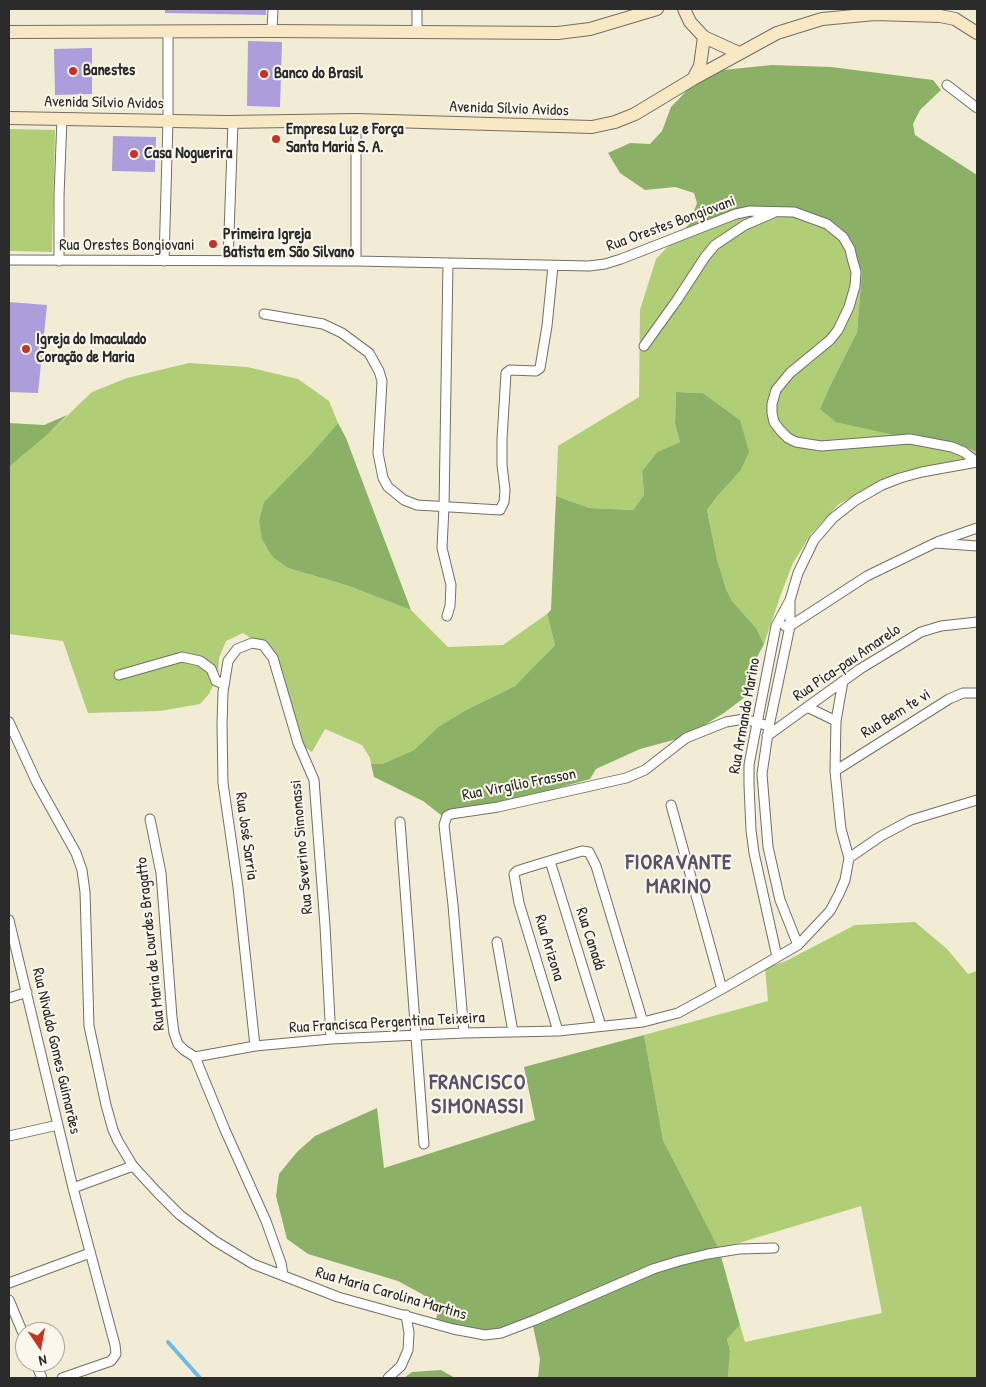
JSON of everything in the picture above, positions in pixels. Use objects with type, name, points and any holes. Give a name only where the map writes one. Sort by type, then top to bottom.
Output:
[{"type":"main road","points":[[9,32],[272,31],[558,34],[590,29],[657,9]]},
{"type":"main road","points":[[684,9],[690,22],[704,37],[739,53]]},
{"type":"main road","name":"Avenida Sílvio Avidos","points":[[9,118],[233,122],[356,120],[592,127],[635,114],[693,79],[777,33],[822,19],[875,14],[940,16],[955,19],[976,29]]},
{"type":"main road","points":[[693,79],[700,66],[704,37]]},
{"type":"street","points":[[272,31],[273,9]]},
{"type":"street","points":[[417,9],[417,32]]},
{"type":"street","points":[[164,261],[168,120],[168,32]]},
{"type":"street","points":[[947,86],[977,108]]},
{"type":"street","points":[[59,261],[62,118]]},
{"type":"street","points":[[356,120],[356,261]]},
{"type":"street","points":[[228,261],[233,122]]},
{"type":"street","points":[[644,346],[715,245],[745,225],[778,211]]},
{"type":"street","name":"Rua Orestes Bongiovani","points":[[9,260],[356,261],[553,266],[605,264],[736,214],[778,211],[794,212],[827,224],[843,238],[850,248],[856,272],[855,286],[844,319],[838,330],[830,340],[790,373],[776,390],[772,404],[774,422],[788,438],[796,442],[821,446],[910,440],[952,447],[964,452],[977,461]]},
{"type":"street","points":[[447,616],[451,594],[450,576],[442,548],[448,263]]},
{"type":"street","points":[[264,314],[323,324],[342,333],[369,353],[382,381],[378,444],[383,478],[388,487],[410,503],[500,510],[505,490],[502,456],[506,373],[510,370],[536,371],[540,368],[553,266]]},
{"type":"street","name":"Rua Armando Marino","points":[[777,957],[754,853],[751,830],[749,765],[776,626],[790,600],[798,573],[814,540],[833,518],[856,500],[882,485],[922,472],[977,461]]},
{"type":"street","points":[[776,626],[790,626],[867,576],[935,543],[977,528]]},
{"type":"street","points":[[935,543],[977,546]]},
{"type":"street","name":"Rua Armando Marino","points":[[790,600],[790,626],[767,736],[762,774],[768,847],[780,900],[798,945]]},
{"type":"street","name":"Rua Pica-pau Amarelo","points":[[767,736],[843,681],[922,632],[941,626],[977,622]]},
{"type":"street","name":"Rua José Sarria","points":[[252,643],[237,649],[228,661],[222,708],[223,783],[238,887],[255,1046]]},
{"type":"street","name":"Rua Severino Simonassi","points":[[252,643],[264,644],[273,658],[298,743],[314,780],[331,1039]]},
{"type":"street","points":[[119,675],[182,656],[200,661],[211,669],[216,681],[224,684]]},
{"type":"street","points":[[843,681],[836,722],[835,771],[841,829],[849,858],[881,836],[911,820],[977,800]]},
{"type":"street","name":"Rua Bem te vi","points":[[835,771],[949,699],[963,693],[977,693]]},
{"type":"street","points":[[807,707],[836,722]]},
{"type":"street","name":"Rua Virgílio Frasson","points":[[464,1033],[444,825],[446,816],[498,807],[626,778],[644,770],[686,738],[735,720],[744,719],[769,726]]},
{"type":"street","name":"Rua Maria Carolina Martins","points":[[9,722],[37,784],[76,853],[82,870],[85,892],[88,1007],[92,1039],[113,1130],[133,1166],[180,1215],[215,1241],[253,1264],[338,1297],[471,1333],[485,1335],[501,1333],[653,1269],[679,1261],[739,1249],[774,1248]]},
{"type":"street","points":[[671,805],[722,989]]},
{"type":"street","name":"Rua Maria de Lourdes Bragatto","points":[[150,819],[161,873],[174,1034],[178,1044],[195,1057]]},
{"type":"street","points":[[400,822],[424,1144]]},
{"type":"street","points":[[550,861],[582,851],[589,852],[601,881],[643,1022]]},
{"type":"street","name":"Rua Francisca Pergentina Teixeira","points":[[195,1057],[255,1046],[331,1039],[558,1031],[643,1022],[678,1013],[798,945],[830,911],[845,880],[849,858]]},
{"type":"street","name":"Rua Arizona","points":[[550,861],[517,871],[514,874],[519,903],[558,1031]]},
{"type":"street","name":"Rua Canadá","points":[[550,861],[601,1026]]},
{"type":"street","name":"Rua Nivaldo Gomes Guimarães","points":[[9,920],[73,1188],[115,1345],[115,1358],[76,1376]]},
{"type":"street","points":[[497,942],[513,1032]]},
{"type":"street","points":[[9,998],[27,992]]},
{"type":"street","points":[[195,1057],[269,1230],[281,1263],[283,1275]]},
{"type":"street","points":[[9,1136],[58,1125]]},
{"type":"street","points":[[73,1188],[133,1166]]},
{"type":"street","points":[[9,1284],[90,1253]]},
{"type":"street","points":[[9,1300],[18,1322]]},
{"type":"street","points":[[388,1378],[401,1366],[408,1350],[409,1333],[406,1315]]},
{"type":"street","points":[[62,1378],[76,1376]]},
{"type":"green space","points":[[772,65],[831,67],[933,80],[941,90],[920,110],[913,124],[915,135],[977,175],[977,452],[963,446],[899,436],[836,422],[820,409],[857,332],[862,271],[846,237],[810,218],[755,213],[682,232],[689,224],[697,203],[694,193],[675,187],[645,190],[620,173],[608,153],[630,143],[650,144],[662,131],[671,107],[697,80],[722,70]]},
{"type":"green space","points":[[9,129],[55,130],[52,252],[9,251]]},
{"type":"green space","points":[[755,213],[810,218],[847,237],[862,271],[857,332],[820,409],[963,446],[977,452],[977,456],[900,472],[839,504],[811,534],[793,563],[764,644],[756,628],[732,601],[726,589],[717,559],[707,510],[719,494],[740,420],[703,393],[676,392],[675,424],[680,442],[657,452],[642,471],[644,495],[633,510],[590,508],[556,496],[558,446],[639,397],[640,310],[656,259],[682,232]]},
{"type":"green space","points":[[189,363],[247,367],[298,379],[329,401],[338,423],[264,502],[259,520],[288,568],[349,586],[411,610],[448,647],[503,645],[547,614],[555,645],[515,686],[466,710],[438,727],[414,750],[382,764],[371,764],[370,758],[362,745],[325,729],[312,752],[293,739],[275,667],[261,645],[243,633],[226,641],[219,658],[218,675],[209,694],[200,704],[160,711],[88,713],[63,641],[9,634],[9,467],[47,435],[92,392],[127,378]]},
{"type":"green space","points":[[676,392],[703,393],[740,420],[749,452],[740,471],[707,510],[717,559],[726,589],[732,601],[756,628],[764,644],[746,678],[745,697],[724,713],[685,737],[640,749],[596,769],[590,779],[446,819],[423,801],[374,777],[371,764],[382,764],[414,750],[438,727],[466,710],[515,686],[555,645],[547,614],[551,610],[556,496],[590,508],[633,510],[644,495],[642,471],[657,452],[680,442],[675,424]]},
{"type":"green space","points":[[67,415],[47,435],[9,467],[9,423],[44,425]]},
{"type":"green space","points":[[338,423],[346,438],[411,610],[349,586],[288,568],[272,556],[262,539],[259,520],[264,502]]},
{"type":"green space","points":[[915,922],[947,949],[968,974],[977,971],[977,1378],[728,1378],[730,1351],[727,1339],[740,1325],[745,1342],[882,1313],[861,1206],[719,1249],[663,1140],[644,1035],[768,1001],[765,968],[786,961],[855,925]]},
{"type":"green space","points":[[644,1035],[663,1140],[719,1249],[740,1325],[727,1339],[730,1351],[728,1378],[538,1378],[540,1359],[533,1326],[476,1336],[436,1320],[439,1306],[398,1281],[308,1254],[287,1239],[276,1196],[279,1174],[297,1152],[315,1136],[377,1108],[384,1168],[535,1120],[524,1067]]},
{"type":"green space","points":[[441,1370],[455,1378],[404,1378],[412,1372]]},
{"type":"building","points":[[165,9],[266,9],[266,15],[165,13]]},
{"type":"building","name":"Banco do Brasil","points":[[248,41],[282,42],[280,107],[247,106]]},
{"type":"building","name":"Banestes","points":[[92,48],[92,94],[55,95],[54,49]]},
{"type":"building","name":"Casa Noguerira","points":[[113,136],[156,137],[155,172],[112,171]]},
{"type":"building","name":"Igreja do Imaculado Coração de Maria","points":[[9,302],[47,305],[38,393],[9,392]]},
{"type":"waterway","points":[[168,1342],[200,1378]]},
{"type":"place","name":"Banestes","points":[[73,71]]},
{"type":"place","name":"Banco do Brasil","points":[[264,74]]},
{"type":"place","name":"Empresa Luz e Força Santa Maria S. A.","points":[[276,139]]},
{"type":"place","name":"Casa Noguerira","points":[[134,154]]},
{"type":"place","name":"Primeira Igreja Batista em São Silvano","points":[[213,244]]},
{"type":"place","name":"Igreja do Imaculado Coração de Maria","points":[[26,349]]},
{"type":"district","name":"FIORAVANTE MARINO","points":[[679,875]]},
{"type":"district","name":"FRANCISCO SIMONASSI","points":[[478,1095]]}]
